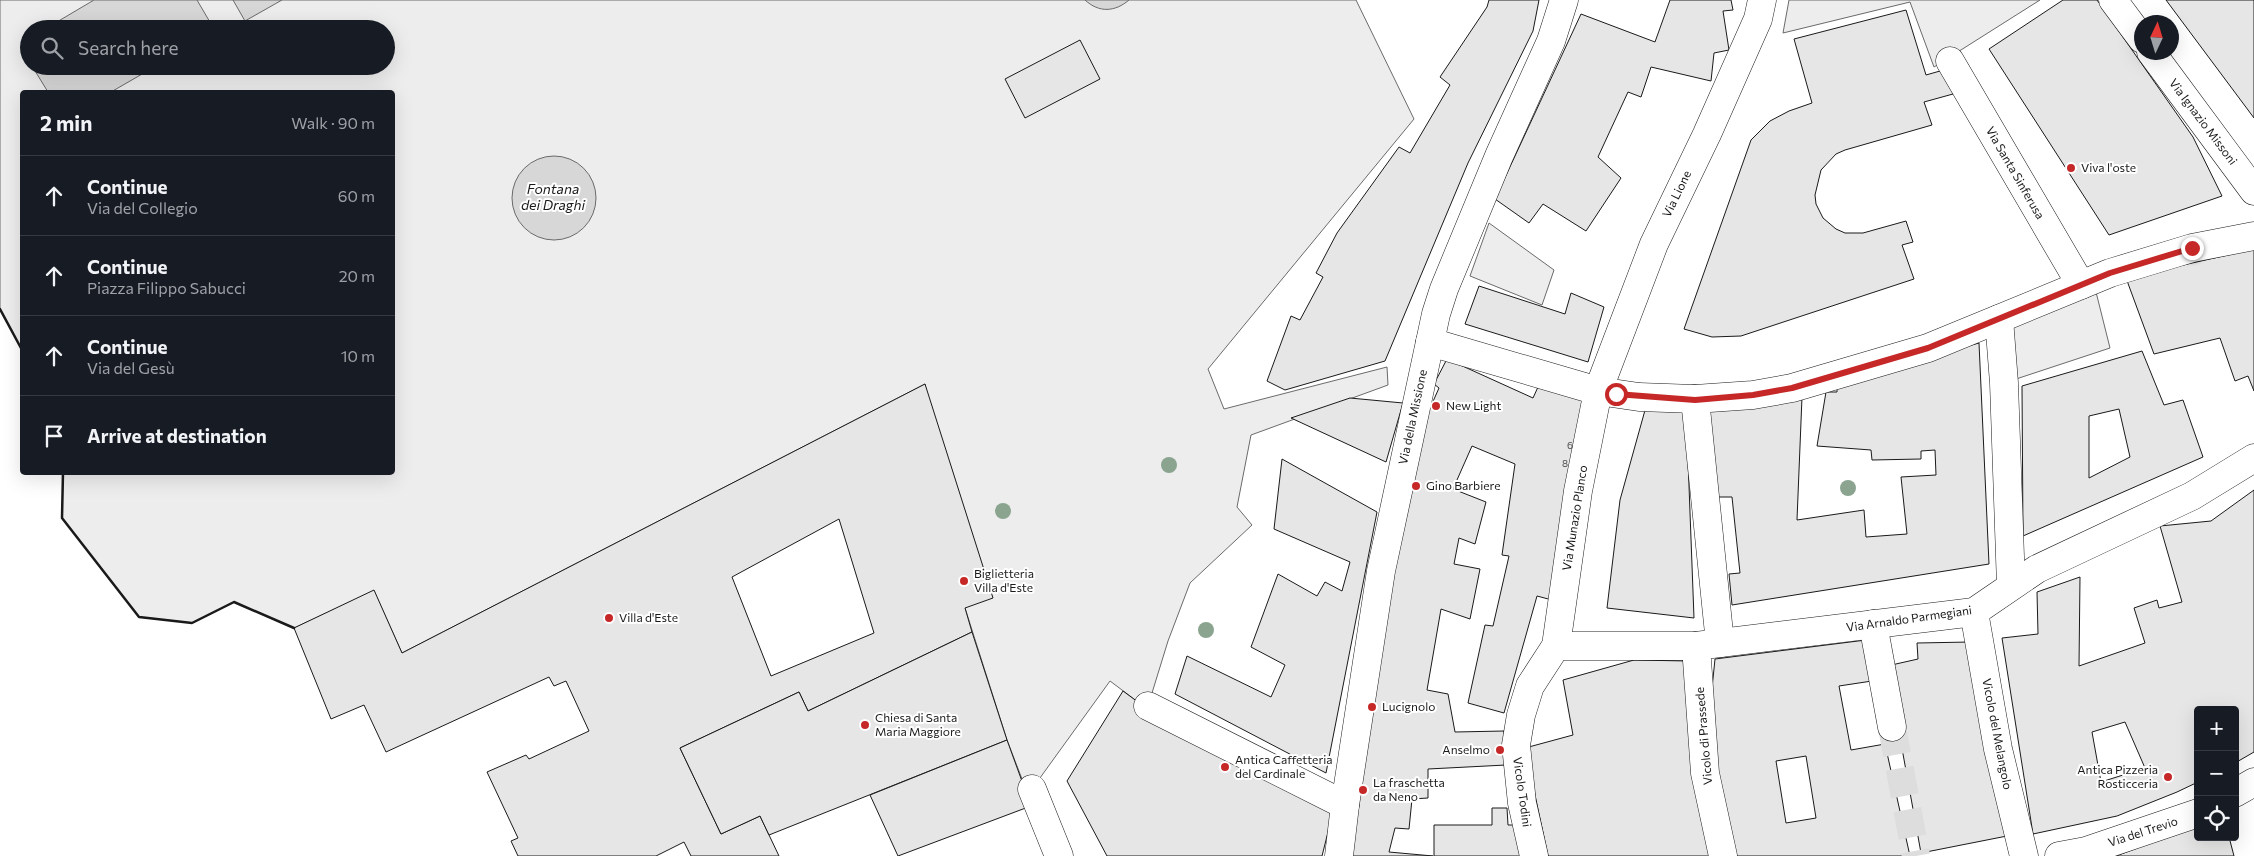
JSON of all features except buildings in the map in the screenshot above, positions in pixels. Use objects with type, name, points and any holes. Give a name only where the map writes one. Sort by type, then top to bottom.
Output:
[{"type":"street","name":"Via della Missione","points":[[1339,856],[1381,571],[1430,342],[1444,289],[1518,114],[1552,41],[1564,0]]},
{"type":"street","name":"Via Lione","points":[[1598,391],[1654,244],[1707,134],[1758,19],[1762,0]]},
{"type":"street","points":[[2113,0],[2134,29]]},
{"type":"street","name":"Via Ignazio Missoni","points":[[2157,60],[2254,191]]},
{"type":"street","name":"Via Santa Sinferusa","points":[[1950,61],[2081,285]]},
{"type":"street","points":[[1430,342],[1598,391],[1639,397],[1695,400],[1753,395],[1792,388],[1905,355],[1990,323],[2110,273],[2192,248],[2254,236]]},
{"type":"street","points":[[1990,323],[2004,383],[2011,586]]},
{"type":"street","name":"Via Munazio Planco","points":[[1556,646],[1578,491],[1598,391]]},
{"type":"street","name":"Vicolo di Prassede","points":[[1695,400],[1708,644],[1705,773],[1723,856]]},
{"type":"street","name":"Via Arnaldo Parmegiani","points":[[1556,646],[1708,644],[1974,612],[2011,586],[2058,558],[2192,496],[2254,458]]},
{"type":"street","name":"Vicolo del Melangolo","points":[[1974,612],[1998,749],[2024,856]]},
{"type":"street","points":[[1873,624],[1892,727]]},
{"type":"street","name":"Vicolo Todini","points":[[1534,856],[1522,803],[1516,745],[1521,715],[1530,686],[1556,646]]},
{"type":"street","points":[[1148,706],[1345,805]]},
{"type":"street","points":[[2239,791],[2254,782]]},
{"type":"street","points":[[1032,789],[1060,856]]},
{"type":"street","name":"Via del Trevio","points":[[2059,856],[2086,850],[2194,814]]},
{"type":"shaded area","points":[[0,0],[1356,0],[1414,119],[1208,369],[1224,409],[1387,367],[1388,385],[1251,435],[1237,507],[1252,525],[1190,583],[1168,641],[1148,706],[1146,708],[1110,681],[1032,789],[1027,792],[1007,740],[965,608],[925,384],[402,653],[374,591],[294,628],[234,602],[192,623],[139,617],[62,518],[63,475],[395,475],[395,90],[20,90],[20,346],[0,309]]},
{"type":"shaded area","points":[[1789,0],[2040,0],[1934,67],[1910,2],[1783,33]]},
{"type":"shaded area","points":[[1489,223],[1554,270],[1542,305],[1470,276]]},
{"type":"shaded area","points":[[2093,280],[2110,348],[2004,383],[1999,319]]},
{"type":"water","points":[[94,0],[197,0],[209,20],[60,20]]},
{"type":"water","points":[[233,0],[282,0],[247,20],[244,20]]},
{"type":"water","points":[[1085,0],[1129,0],[1113,9],[1101,9]]},
{"type":"water","points":[[38,75],[140,75],[114,90],[47,90]]},
{"type":"water","name":"Fontana dei Draghi","points":[[554,156],[570,159],[584,168],[593,182],[596,198],[593,214],[584,228],[570,237],[554,240],[538,237],[524,228],[515,214],[512,198],[515,182],[524,168],[538,159]]},
{"type":"tunnel","points":[[1892,727],[1916,856]]},
{"type":"wall","points":[[0,309],[20,346]]},
{"type":"wall","points":[[63,475],[62,518],[139,617],[192,623],[234,602],[294,628]]},
{"type":"place","name":"Viva l'oste","points":[[2071,168]]},
{"type":"place","name":"New Light","points":[[1436,406]]},
{"type":"place","name":"Gino Barbiere","points":[[1416,486]]},
{"type":"place","name":"Biglietteria Villa d'Este","points":[[964,581]]},
{"type":"place","name":"Villa d'Este","points":[[609,618]]},
{"type":"place","name":"Lucignolo","points":[[1372,707]]},
{"type":"place","name":"Chiesa di Santa Maria Maggiore","points":[[865,725]]},
{"type":"place","name":"Anselmo","points":[[1500,750]]},
{"type":"place","name":"Antica Caffetteria del Cardinale","points":[[1225,767]]},
{"type":"place","name":"Antica Pizzeria Rosticceria","points":[[2168,777]]},
{"type":"place","name":"La fraschetta da Neno","points":[[1363,790]]},
{"type":"route","points":[[1616,394],[1695,400],[1753,395],[1792,388],[1928,348],[2110,273],[2192,248]]}]
